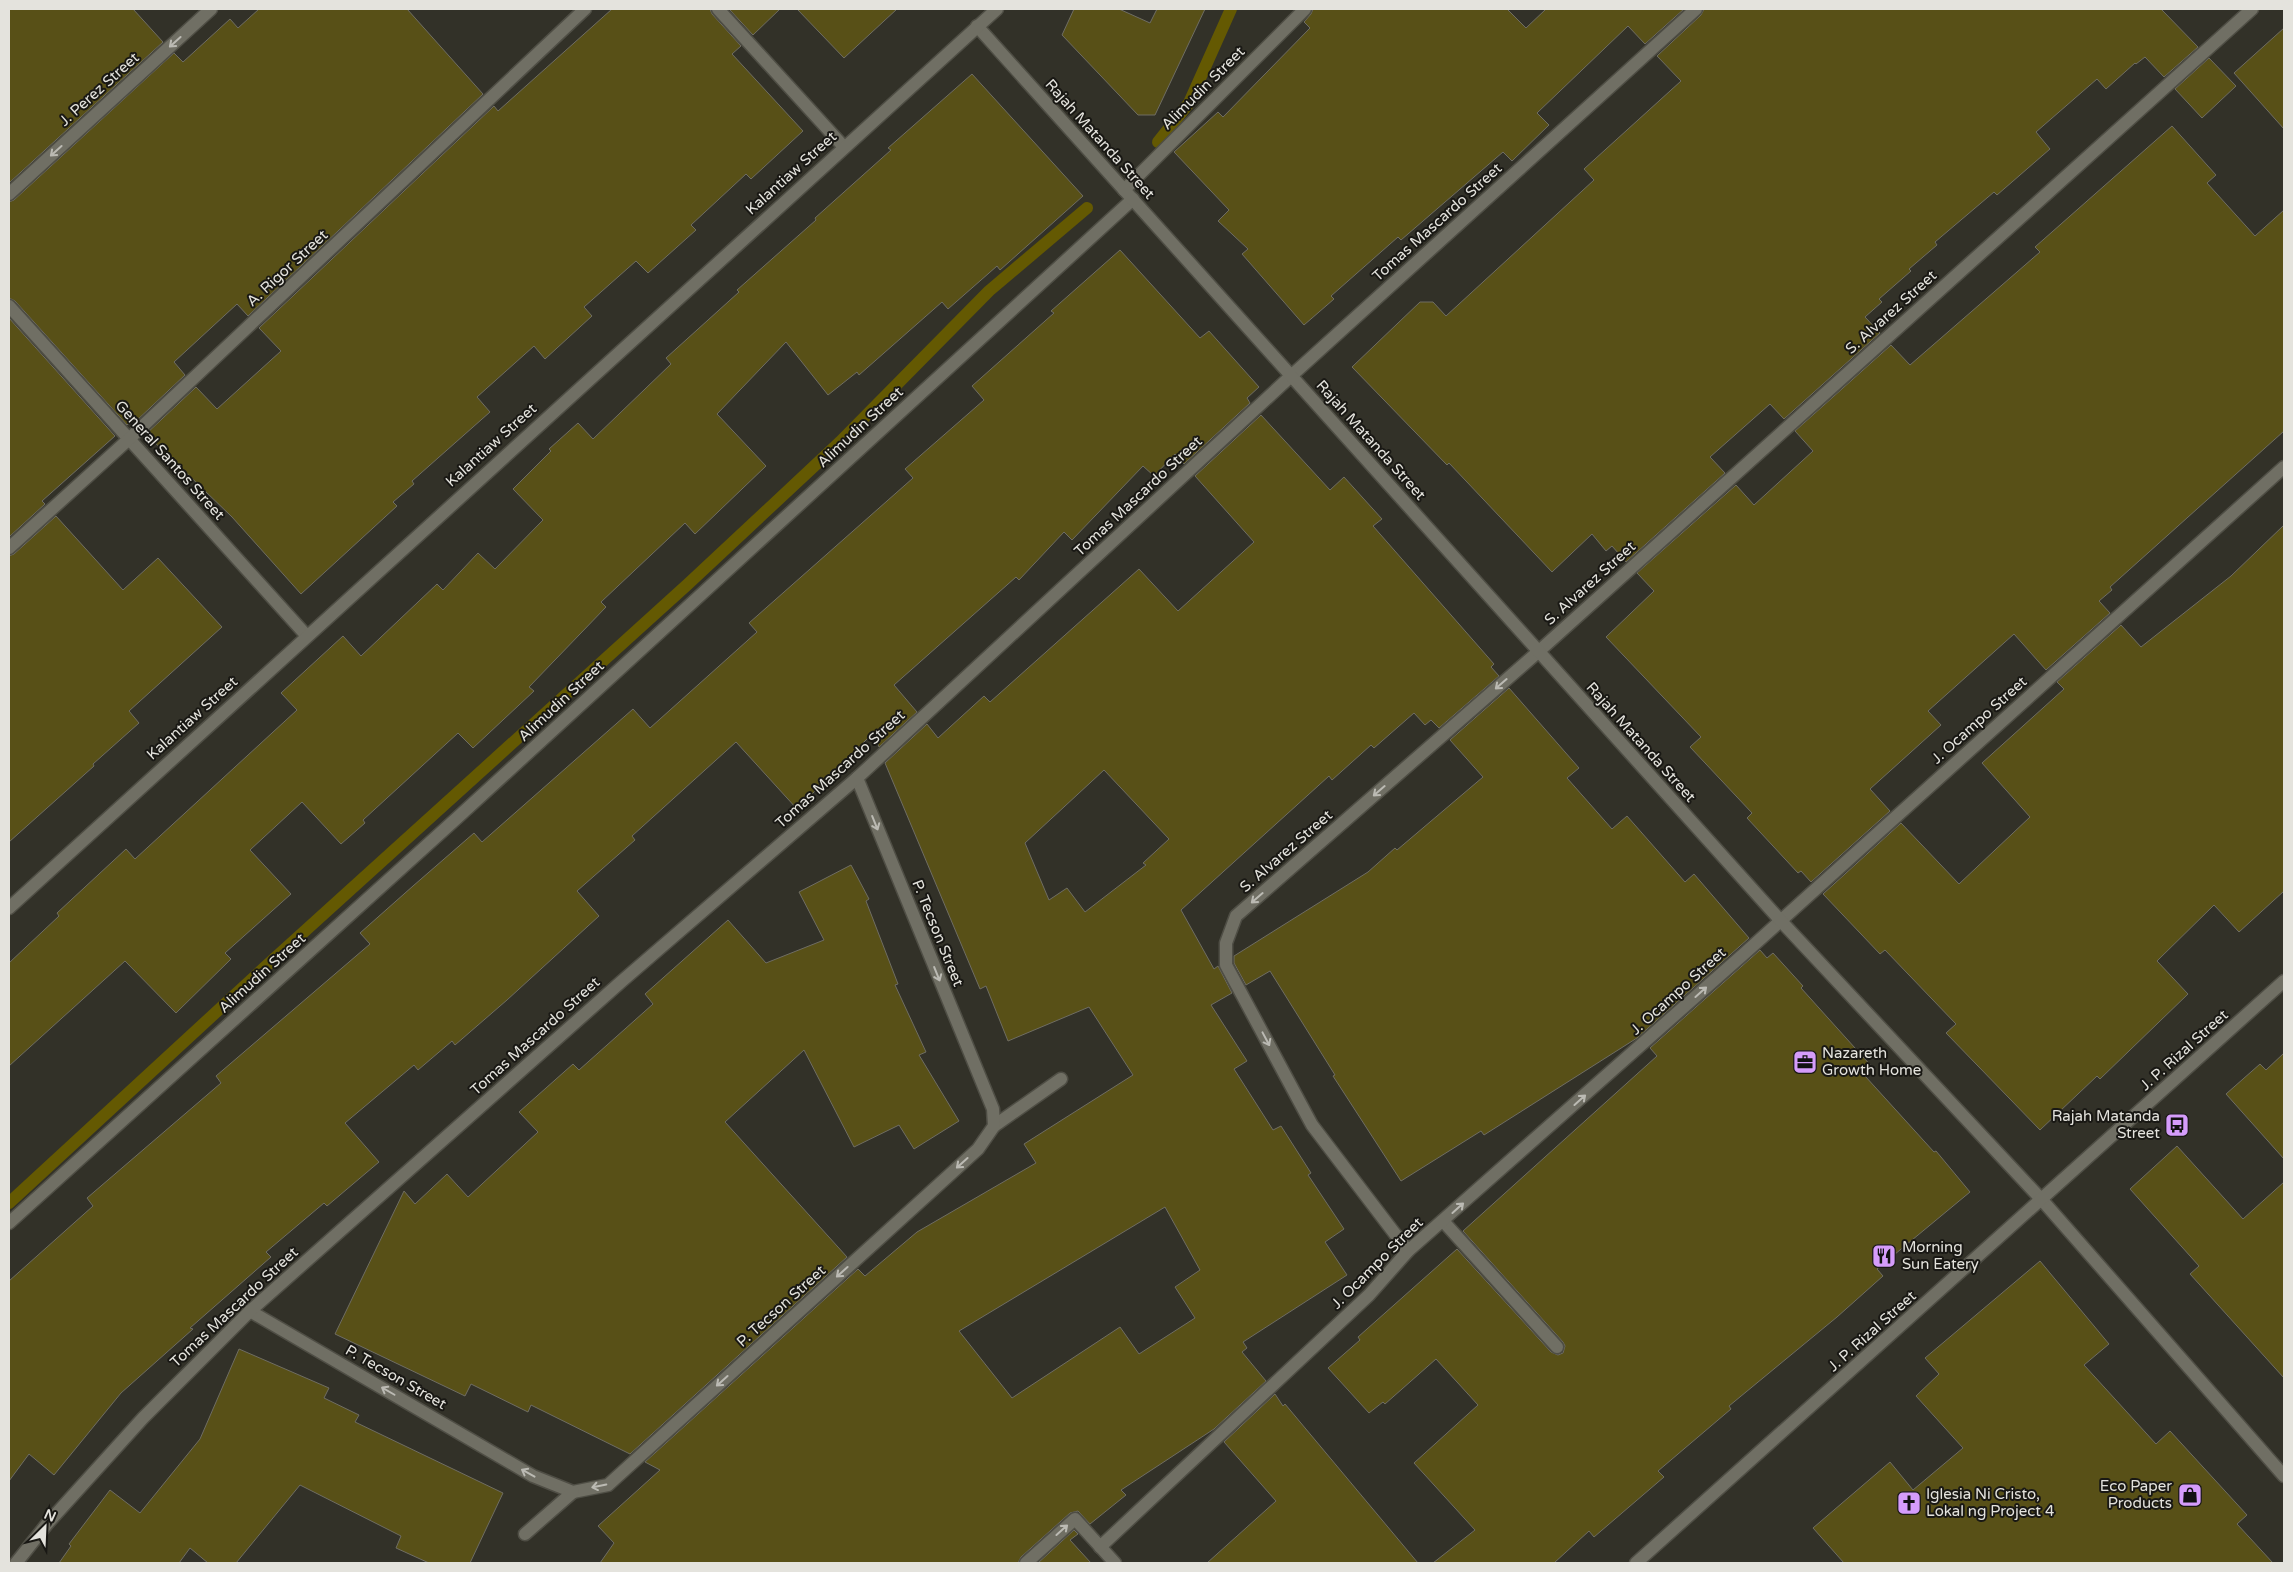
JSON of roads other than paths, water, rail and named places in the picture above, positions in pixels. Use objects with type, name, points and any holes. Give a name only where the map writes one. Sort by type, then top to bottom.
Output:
[{"type":"street","name":"J. Perez Street","points":[[9,194],[211,9]]},
{"type":"street","name":"A. Rigor Street","points":[[9,548],[129,439],[585,9]]},
{"type":"street","points":[[718,9],[844,147]]},
{"type":"street","name":"Kalantiaw Street","points":[[9,908],[306,635],[997,9]]},
{"type":"street","name":"Alimudin Street","points":[[9,1223],[457,818],[1128,194],[1305,9]]},
{"type":"street","name":"Tomas Mascardo Street","points":[[16,1563],[47,1524],[143,1418],[250,1311],[622,981],[857,778],[1291,376],[1696,9]]},
{"type":"street","name":"S. Alvarez Street","points":[[1408,1251],[1312,1125],[1226,965],[1226,943],[1236,916],[1538,652],[2252,9]]},
{"type":"street","name":"Rajah Matanda Street","points":[[977,26],[1780,920],[2042,1200],[2284,1476]]},
{"type":"street","name":"General Santos Street","points":[[9,306],[306,635]]},
{"type":"street","name":"J. Ocampo Street","points":[[1100,1547],[1369,1295],[1408,1251],[1444,1221],[2284,467]]},
{"type":"street","name":"P. Tecson Street","points":[[250,1311],[533,1476],[573,1492],[608,1485],[978,1149],[994,1126],[993,1109],[857,778]]},
{"type":"street","name":"J. P. Rizal Street","points":[[1636,1563],[2284,981]]},
{"type":"street","points":[[994,1126],[1061,1079]]},
{"type":"street","points":[[1444,1221],[1557,1347]]},
{"type":"street","points":[[525,1534],[573,1492]]},
{"type":"street","points":[[1026,1563],[1075,1519],[1115,1563]]},
{"type":"waterway","points":[[1158,142],[1189,103],[1231,9]]},
{"type":"waterway","points":[[9,1203],[264,968],[688,584],[840,442],[989,291],[1087,208]]},
{"type":"place","name":"Nazareth Growth Home","points":[[1805,1062]]},
{"type":"place","name":"Rajah Matanda Street","points":[[2177,1125]]},
{"type":"place","name":"Morning Sun Eatery","points":[[1884,1256]]},
{"type":"place","name":"Eco Paper Products","points":[[2190,1495]]},
{"type":"place","name":"Iglesia Ni Cristo, Lokal ng Project 4","points":[[1909,1503]]}]
